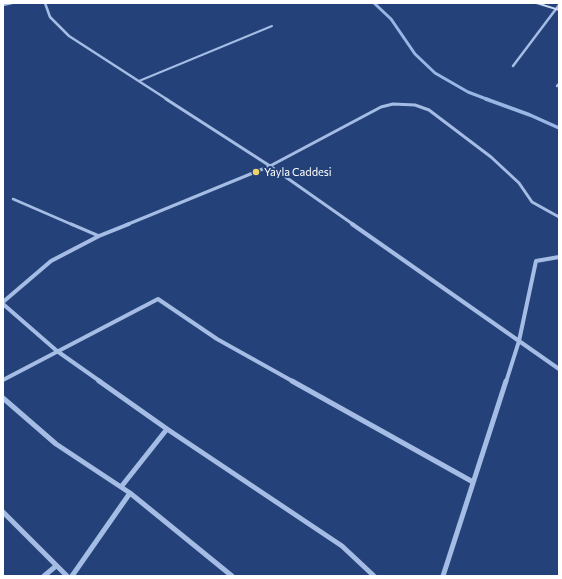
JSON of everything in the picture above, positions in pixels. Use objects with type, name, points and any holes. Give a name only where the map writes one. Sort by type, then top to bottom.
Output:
[{"type":"street","points":[[3,5],[12,3]]},
{"type":"street","points":[[45,3],[50,17],[69,36],[270,166],[559,369]]},
{"type":"street","points":[[513,66],[558,8],[535,3]]},
{"type":"street","points":[[374,576],[342,546],[167,429],[57,351],[3,303],[51,261],[99,236],[270,166],[381,107],[400,104],[415,105],[429,110],[458,131],[506,171],[519,183],[532,202],[559,217]]},
{"type":"street","points":[[443,576],[519,341],[536,261],[559,257]]},
{"type":"street","points":[[3,380],[158,299],[217,339],[473,482]]},
{"type":"street","points":[[3,398],[56,444],[130,493],[232,576]]},
{"type":"street","points":[[121,487],[167,429]]},
{"type":"street","points":[[72,576],[130,493]]},
{"type":"street","points":[[3,512],[67,576]]},
{"type":"street","points":[[44,576],[56,566]]},
{"type":"lane","points":[[139,81],[272,26]]},
{"type":"lane","points":[[13,199],[99,236]]},
{"type":"waterway","points":[[374,3],[391,19],[415,54],[435,73],[468,92],[489,100]]},
{"type":"waterway","points":[[486,99],[530,115],[559,128]]},
{"type":"place","name":"Yayla Caddesi","points":[[256,172]]}]
